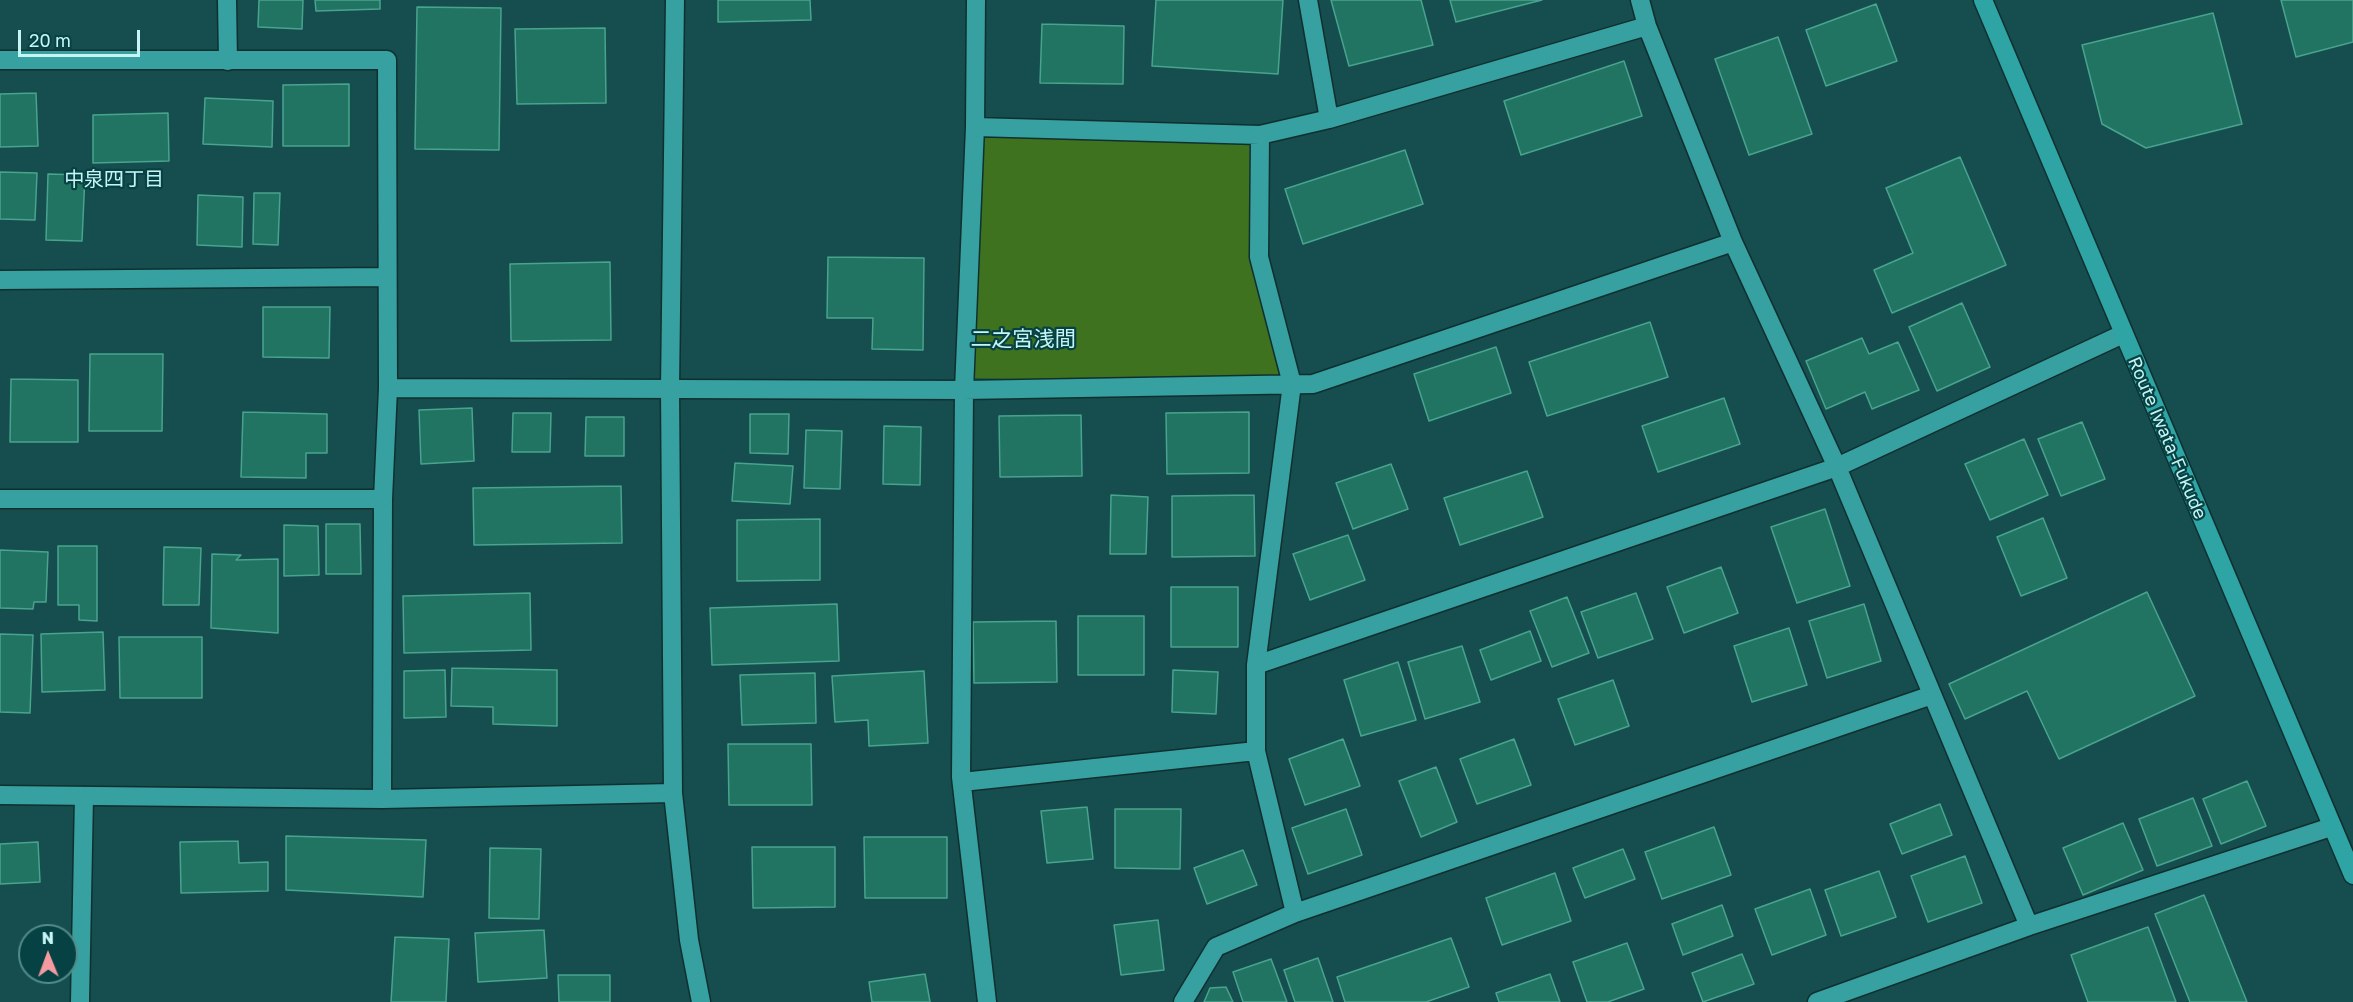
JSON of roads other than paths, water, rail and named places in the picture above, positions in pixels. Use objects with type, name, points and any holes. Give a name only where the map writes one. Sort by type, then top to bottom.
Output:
[{"type":"main road","name":"Route Iwata-Fukude","points":[[1983,0],[2353,875]]},
{"type":"street","points":[[227,0],[228,61]]},
{"type":"street","points":[[675,0],[670,388],[673,794],[689,940],[701,1002]]},
{"type":"street","points":[[976,0],[975,127],[964,390],[962,782],[987,1002]]},
{"type":"street","points":[[1308,0],[1329,119]]},
{"type":"street","points":[[1640,0],[1647,26],[1733,242],[1837,466],[2029,926]]},
{"type":"street","points":[[975,127],[1260,135],[1329,119],[1647,26]]},
{"type":"street","points":[[0,60],[387,60],[388,388],[383,499],[382,798]]},
{"type":"street","points":[[1260,135],[1259,257],[1292,384],[1256,665],[1256,752],[1295,913]]},
{"type":"street","points":[[388,388],[964,390],[1313,384],[1733,242]]},
{"type":"street","points":[[0,280],[387,277]]},
{"type":"street","points":[[1256,665],[1837,466],[2123,334]]},
{"type":"street","points":[[0,498],[383,499]]},
{"type":"street","points":[[1183,1002],[1216,947],[1295,913],[1932,695]]},
{"type":"street","points":[[962,782],[1256,752]]},
{"type":"street","points":[[0,795],[382,798],[673,794]]},
{"type":"street","points":[[80,1002],[84,796]]},
{"type":"street","points":[[1819,1002],[2029,926],[2331,827]]},
{"type":"district","name":"中泉四丁目","points":[[114,180]]},
{"type":"district","name":"二之宮浅間","points":[[1023,339]]}]
